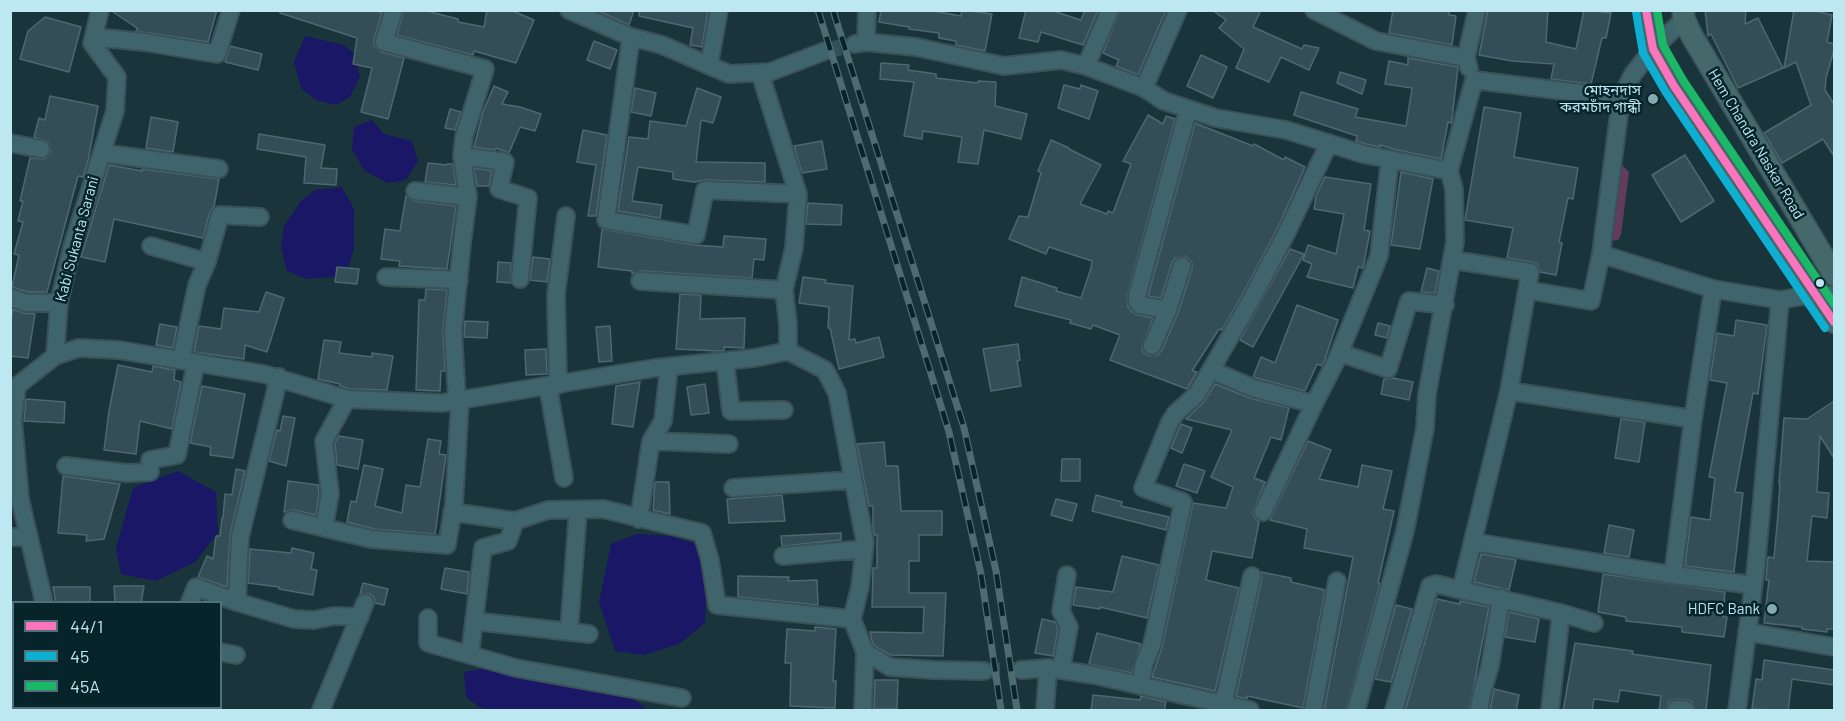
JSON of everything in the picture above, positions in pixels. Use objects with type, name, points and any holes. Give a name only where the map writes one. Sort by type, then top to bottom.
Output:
[{"type":"main road","name":"Hem Chandra Naskar Road","points":[[1646,10],[1653,49],[1674,86],[1825,295],[1834,322]]},
{"type":"main road","name":"Hem Chandra Naskar Road","points":[[1684,15],[1697,45],[1834,275]]},
{"type":"street","points":[[100,10],[94,37],[144,42],[217,54],[231,10]]},
{"type":"street","points":[[291,520],[371,539],[447,545],[452,513],[459,400],[453,332],[468,196],[462,156],[464,137],[485,69],[384,42],[394,10]]},
{"type":"street","points":[[569,10],[632,37],[662,45],[729,74],[770,72],[825,51]]},
{"type":"street","points":[[709,65],[719,10]]},
{"type":"street","points":[[867,10],[861,43],[916,47],[1004,66],[1061,60],[1086,66],[1144,88],[1164,101],[1188,110],[1216,118],[1287,130],[1363,154],[1449,171]]},
{"type":"street","points":[[1086,66],[1110,10]]},
{"type":"street","points":[[1144,88],[1178,10]]},
{"type":"street","points":[[1314,10],[1376,41],[1466,58]]},
{"type":"street","points":[[1356,711],[1405,531],[1425,428],[1427,394],[1455,242],[1454,189],[1449,171],[1474,80],[1466,58],[1477,10]]},
{"type":"street","points":[[1527,290],[1591,300],[1600,254],[1621,98],[1633,74],[1684,15]]},
{"type":"street","name":"Kabi Sukanta Sarani","points":[[55,356],[58,303],[72,248],[115,111],[117,76],[92,43],[94,37]]},
{"type":"street","points":[[632,37],[606,220],[696,235],[705,190],[798,194]]},
{"type":"street","points":[[760,73],[798,194],[794,248],[783,290],[788,324],[788,351]]},
{"type":"street","points":[[1474,80],[1621,98]]},
{"type":"street","points":[[1167,310],[1140,304],[1137,296],[1188,110]]},
{"type":"street","points":[[10,143],[41,149]]},
{"type":"street","points":[[1140,686],[1144,664],[1152,645],[1183,502],[1143,488],[1170,422],[1175,414],[1197,394],[1211,370],[1287,232],[1329,143]]},
{"type":"street","points":[[102,153],[219,169]]},
{"type":"street","points":[[462,156],[505,162],[499,189],[528,198],[520,279]]},
{"type":"street","points":[[1263,512],[1340,353],[1379,256],[1390,159]]},
{"type":"street","points":[[416,191],[468,196]]},
{"type":"street","points":[[66,466],[126,473],[150,472],[150,460],[177,455],[197,285],[207,262],[220,214],[260,217]]},
{"type":"street","points":[[564,478],[553,386],[556,295],[566,216]]},
{"type":"street","points":[[151,246],[207,262]]},
{"type":"street","points":[[1600,254],[1713,289],[1780,300],[1825,295]]},
{"type":"street","points":[[1453,260],[1530,272],[1509,391],[1461,590]]},
{"type":"street","points":[[1152,346],[1182,267]]},
{"type":"street","points":[[386,277],[459,280]]},
{"type":"street","points":[[640,281],[783,290]]},
{"type":"street","points":[[1673,575],[1693,419],[1713,289]]},
{"type":"street","points":[[10,297],[26,303],[58,303]]},
{"type":"street","points":[[1737,711],[1753,585],[1780,300]]},
{"type":"street","points":[[1340,353],[1388,369],[1409,301],[1444,305]]},
{"type":"street","points":[[44,601],[20,499],[13,420],[14,384],[55,356],[79,348],[119,350],[279,377],[347,399],[442,403],[669,367],[754,358],[788,351],[825,370],[837,393],[865,542],[860,587],[852,619],[865,652],[863,711]]},
{"type":"street","points":[[724,361],[731,411],[784,410]]},
{"type":"street","points":[[639,519],[651,441],[663,421],[669,367]]},
{"type":"street","points":[[1211,370],[1253,388],[1314,405]]},
{"type":"street","points":[[237,602],[240,537],[279,377]]},
{"type":"street","points":[[1509,391],[1693,419]]},
{"type":"street","points":[[324,527],[330,494],[324,441],[347,399]]},
{"type":"street","points":[[651,441],[729,444]]},
{"type":"street","points":[[733,488],[852,480]]},
{"type":"street","points":[[452,513],[515,520],[548,510],[603,509],[702,533],[710,560],[717,605],[852,619]]},
{"type":"street","points":[[570,632],[578,510]]},
{"type":"street","points":[[470,654],[483,548],[508,541],[515,520]]},
{"type":"street","points":[[10,537],[29,537]]},
{"type":"street","points":[[1474,542],[1673,575],[1753,585]]},
{"type":"street","points":[[783,556],[864,549]]},
{"type":"street","points":[[1045,711],[1054,669],[1070,627],[1060,611],[1068,575]]},
{"type":"street","points":[[1222,707],[1252,576]]},
{"type":"street","points":[[1313,711],[1337,581]]},
{"type":"street","points":[[1394,711],[1430,586],[1436,584],[1500,598],[1594,623]]},
{"type":"street","points":[[191,601],[196,587],[294,619],[314,620],[363,610],[321,711]]},
{"type":"street","points":[[1479,711],[1490,666],[1500,598]]},
{"type":"street","points":[[1550,711],[1561,613]]},
{"type":"street","points":[[428,618],[428,643],[516,668],[682,698]]},
{"type":"street","points":[[474,621],[589,634]]},
{"type":"street","points":[[1747,632],[1834,647]]},
{"type":"street","points":[[865,652],[890,667],[984,671]]},
{"type":"street","points":[[1022,670],[1054,669],[1094,675],[1222,707],[1250,711]]},
{"type":"shaded area","points":[[305,36],[343,45],[354,53],[360,77],[350,97],[336,105],[316,100],[301,88],[294,62]]},
{"type":"shaded area","points":[[372,120],[384,134],[412,141],[418,161],[406,180],[388,183],[365,171],[352,150],[354,127]]},
{"type":"shaded area","points":[[1622,165],[1629,172],[1621,235],[1618,240],[1611,241],[1605,238],[1617,167]]},
{"type":"shaded area","points":[[342,187],[354,209],[354,248],[346,276],[306,279],[287,271],[281,247],[284,226],[301,201],[315,190]]},
{"type":"shaded area","points":[[178,471],[216,492],[218,533],[195,562],[156,581],[121,574],[116,548],[133,488]]},
{"type":"shaded area","points":[[637,534],[670,536],[697,544],[707,576],[705,623],[679,644],[644,655],[615,651],[599,602],[611,544]]},
{"type":"shaded area","points":[[488,668],[633,698],[645,710],[494,710],[479,707],[466,697],[464,672]]},
{"type":"building","points":[[110,10],[217,10],[208,42],[136,31],[137,28]]},
{"type":"building","points":[[280,10],[374,10],[382,13],[374,45],[381,52],[404,58],[388,119],[361,112],[372,68],[353,64],[357,38],[280,13]]},
{"type":"building","points":[[404,10],[423,10],[458,19],[458,22],[484,27],[487,10],[510,10],[534,20],[516,63],[474,51],[473,55],[397,35]]},
{"type":"building","points":[[596,10],[634,10],[629,25]]},
{"type":"building","points":[[639,10],[708,10],[702,47],[690,45],[693,28],[639,16]]},
{"type":"building","points":[[881,10],[928,10],[961,16],[962,10],[992,14],[985,51],[956,45],[956,41],[939,38],[939,33],[879,22]]},
{"type":"building","points":[[1026,10],[1050,10],[1081,20],[1085,10],[1098,10],[1083,45],[1041,32],[1038,42],[1019,38]]},
{"type":"building","points":[[1120,10],[1166,10],[1138,75],[1116,66],[1119,60],[1103,53]]},
{"type":"building","points":[[1212,10],[1261,10],[1253,27],[1302,49],[1304,45],[1319,48],[1309,70],[1281,57],[1269,82],[1236,68],[1244,49],[1219,28],[1226,20]]},
{"type":"building","points":[[1393,10],[1449,10],[1449,15],[1456,16],[1452,45],[1389,33]]},
{"type":"building","points":[[1488,10],[1548,10],[1546,42],[1576,49],[1584,10],[1611,13],[1606,38],[1602,38],[1591,84],[1551,79],[1554,64],[1512,61],[1479,55]]},
{"type":"building","points":[[1705,10],[1746,10],[1745,24],[1758,18],[1783,68],[1738,88],[1711,34],[1708,36]]},
{"type":"building","points":[[1794,10],[1811,10],[1832,15],[1827,42],[1834,44],[1834,50],[1825,90],[1834,104],[1834,156],[1823,139],[1782,163],[1764,133],[1811,105],[1796,62],[1784,68]]},
{"type":"building","points":[[45,17],[81,27],[69,72],[20,59],[28,31]]},
{"type":"building","points":[[594,41],[617,50],[610,69],[587,60]]},
{"type":"building","points":[[230,46],[262,54],[258,70],[225,62]]},
{"type":"building","points":[[1201,55],[1227,67],[1213,98],[1187,86]]},
{"type":"building","points":[[1408,58],[1458,67],[1452,119],[1451,123],[1448,122],[1441,159],[1366,144],[1356,141],[1357,136],[1294,115],[1301,92],[1358,109],[1355,117],[1406,126],[1412,88],[1385,84],[1389,61],[1408,65]]},
{"type":"building","points":[[881,63],[909,65],[908,70],[936,74],[936,78],[978,83],[978,81],[996,82],[995,106],[1027,114],[1021,139],[984,130],[978,164],[958,162],[962,137],[923,131],[922,139],[904,136],[914,82],[880,79]]},
{"type":"building","points":[[1340,72],[1366,80],[1362,94],[1337,83]]},
{"type":"building","points":[[1064,85],[1080,89],[1081,85],[1098,91],[1089,119],[1058,108]]},
{"type":"building","points":[[494,86],[508,92],[502,104],[541,114],[535,131],[520,127],[509,153],[496,148],[495,150],[474,147],[483,112]]},
{"type":"building","points":[[635,88],[656,93],[651,116],[631,112]]},
{"type":"building","points":[[697,88],[721,97],[713,123],[701,120],[696,162],[765,163],[765,182],[705,180],[694,182],[673,179],[673,172],[638,167],[632,201],[662,205],[660,218],[618,211],[629,137],[648,139],[650,121],[686,126]]},
{"type":"building","points":[[50,96],[98,106],[88,161],[83,177],[78,176],[47,292],[28,292],[12,287],[19,255],[14,254],[23,222],[18,221],[23,201],[20,201],[30,158],[44,159],[51,152],[48,142],[34,137],[39,118],[45,120]]},
{"type":"building","points":[[1484,107],[1521,113],[1514,157],[1578,168],[1573,199],[1568,198],[1559,242],[1562,243],[1556,275],[1540,272],[1537,264],[1532,262],[1507,258],[1513,228],[1465,220]]},
{"type":"building","points":[[450,109],[461,112],[455,130],[445,128]]},
{"type":"building","points":[[1148,115],[1163,124],[1166,116],[1175,119],[1127,296],[1128,307],[1132,312],[1153,318],[1142,347],[1143,352],[1148,356],[1158,355],[1162,350],[1178,313],[1192,269],[1192,263],[1185,256],[1175,258],[1161,298],[1148,296],[1195,123],[1253,146],[1254,144],[1284,160],[1285,157],[1305,167],[1278,227],[1241,297],[1222,330],[1219,329],[1192,371],[1197,372],[1187,389],[1110,360],[1120,335],[1093,325],[1091,329],[1070,323],[1071,320],[1015,306],[1022,277],[1081,298],[1091,268],[1092,261],[1049,247],[1046,254],[1009,239],[1019,216],[1028,217],[1041,173],[1038,171],[1051,140],[1101,165],[1080,204],[1107,214],[1108,211],[1113,213],[1131,164],[1123,161]]},
{"type":"building","points":[[151,117],[178,122],[173,152],[146,148]]},
{"type":"building","points":[[583,130],[607,135],[596,216],[588,216],[596,165],[577,162]]},
{"type":"building","points":[[259,134],[325,145],[321,168],[337,169],[336,185],[304,183],[306,157],[257,149]]},
{"type":"building","points":[[822,141],[827,169],[802,173],[794,146]]},
{"type":"building","points":[[1685,155],[1714,201],[1681,222],[1652,175]]},
{"type":"building","points":[[428,163],[453,164],[456,185],[425,182]]},
{"type":"building","points":[[109,165],[219,179],[214,207],[210,212],[203,238],[114,219],[105,262],[81,257]]},
{"type":"building","points":[[474,168],[492,171],[489,186],[477,186]]},
{"type":"building","points":[[1401,172],[1433,179],[1420,249],[1391,245]]},
{"type":"building","points":[[1325,177],[1371,184],[1364,230],[1370,231],[1363,268],[1358,267],[1353,288],[1307,277],[1312,264],[1303,260],[1308,245],[1336,254],[1344,214],[1314,209],[1316,196]]},
{"type":"building","points":[[406,196],[414,201],[456,206],[447,269],[399,266],[400,261],[381,259],[385,229],[400,231]]},
{"type":"building","points":[[808,203],[842,205],[841,225],[806,224]]},
{"type":"building","points":[[602,229],[694,245],[723,247],[724,236],[766,239],[764,260],[754,259],[752,278],[641,271],[632,274],[632,271],[598,267]]},
{"type":"building","points":[[1290,249],[1304,254],[1253,347],[1240,340]]},
{"type":"building","points":[[533,257],[550,259],[547,282],[530,280]]},
{"type":"building","points":[[498,262],[511,263],[511,283],[497,282]]},
{"type":"building","points":[[337,267],[359,269],[357,284],[335,282]]},
{"type":"building","points":[[1427,268],[1439,271],[1435,293],[1421,292]]},
{"type":"building","points":[[803,277],[826,280],[825,283],[853,286],[849,340],[855,339],[856,343],[879,337],[884,357],[839,369],[830,328],[828,328],[829,307],[799,303]]},
{"type":"building","points":[[426,289],[447,290],[443,331],[445,371],[441,371],[440,391],[416,390],[419,300],[425,300]]},
{"type":"building","points":[[266,292],[284,298],[267,352],[245,345],[244,359],[194,352],[199,326],[221,329],[224,308],[259,312]]},
{"type":"building","points":[[680,294],[701,295],[700,319],[745,318],[744,348],[724,347],[724,351],[676,349]]},
{"type":"building","points":[[1297,305],[1338,320],[1322,366],[1317,364],[1305,391],[1253,377],[1261,357],[1275,363]]},
{"type":"building","points":[[13,309],[35,314],[28,358],[10,356],[10,326]]},
{"type":"building","points":[[1736,320],[1767,325],[1758,394],[1753,393],[1735,492],[1743,493],[1734,572],[1685,566],[1691,517],[1710,520],[1715,478],[1709,477],[1727,383],[1710,380],[1717,333],[1734,336]]},
{"type":"building","points":[[465,321],[488,322],[487,338],[464,337]]},
{"type":"building","points":[[1378,323],[1390,326],[1387,338],[1375,335]]},
{"type":"building","points":[[160,324],[177,327],[173,348],[156,345]]},
{"type":"building","points":[[610,326],[612,361],[599,362],[596,327]]},
{"type":"building","points":[[324,340],[341,342],[339,353],[372,357],[372,353],[393,356],[387,390],[349,389],[340,384],[318,379]]},
{"type":"building","points":[[1018,344],[1020,360],[1017,361],[1021,386],[991,391],[983,349]]},
{"type":"building","points":[[546,349],[547,374],[526,375],[525,350]]},
{"type":"building","points":[[118,365],[152,372],[153,366],[175,370],[174,380],[181,382],[172,429],[140,421],[136,454],[104,450]]},
{"type":"building","points":[[1393,378],[1413,382],[1409,400],[1381,394],[1384,379]]},
{"type":"building","points":[[640,382],[633,427],[612,424],[616,386]]},
{"type":"building","points":[[705,384],[709,413],[691,415],[687,387]]},
{"type":"building","points":[[1215,384],[1250,398],[1289,408],[1281,440],[1271,437],[1254,478],[1265,482],[1253,512],[1259,522],[1252,558],[1212,551],[1206,580],[1239,588],[1215,691],[1152,677],[1162,647],[1193,503],[1226,508],[1233,487],[1211,477],[1232,430],[1186,419],[1204,402]]},
{"type":"building","points":[[202,386],[245,394],[233,458],[210,455],[211,447],[190,443]]},
{"type":"building","points":[[26,399],[65,402],[64,423],[24,421]]},
{"type":"building","points":[[1834,401],[1834,458],[1820,436],[1817,492],[1829,493],[1827,518],[1812,516],[1807,561],[1834,562],[1834,629],[1827,629],[1827,632],[1764,623],[1769,580],[1766,580],[1768,557],[1774,558],[1784,418],[1807,419]]},
{"type":"building","points":[[283,416],[295,418],[286,466],[269,461]]},
{"type":"building","points":[[1621,419],[1645,422],[1639,462],[1615,458]]},
{"type":"building","points":[[1181,424],[1192,428],[1182,453],[1171,448]]},
{"type":"building","points":[[339,436],[363,440],[358,469],[337,465],[335,443]]},
{"type":"building","points":[[428,439],[441,441],[439,454],[446,455],[435,534],[374,529],[347,522],[351,501],[356,502],[364,465],[383,469],[375,506],[402,513],[406,485],[420,487]]},
{"type":"building","points":[[1308,441],[1331,450],[1319,479],[1358,487],[1362,465],[1392,471],[1383,509],[1394,511],[1378,583],[1380,584],[1346,711],[1324,711],[1353,557],[1304,548],[1307,529],[1270,520]]},
{"type":"building","points":[[884,442],[886,466],[898,466],[901,511],[942,511],[942,535],[919,535],[919,561],[909,561],[909,593],[946,593],[943,656],[890,655],[873,645],[870,632],[923,633],[924,607],[872,607],[873,568],[877,568],[877,535],[874,535],[873,506],[869,506],[857,444]]},
{"type":"building","points":[[1062,459],[1080,459],[1080,481],[1061,481]]},
{"type":"building","points":[[1184,464],[1205,471],[1197,493],[1176,486]]},
{"type":"building","points":[[236,469],[245,471],[230,535],[227,587],[198,577],[207,556],[213,559],[216,536],[220,536],[225,494],[232,495]]},
{"type":"building","points":[[63,476],[120,484],[104,539],[86,541],[87,535],[58,533]]},
{"type":"building","points":[[288,481],[318,485],[316,515],[294,510],[284,512]]},
{"type":"building","points":[[655,482],[669,482],[670,514],[653,510]]},
{"type":"building","points":[[782,495],[785,521],[729,523],[727,499]]},
{"type":"building","points":[[1096,495],[1122,502],[1121,506],[1169,517],[1166,530],[1092,511]]},
{"type":"building","points":[[1056,499],[1077,504],[1072,521],[1051,515]]},
{"type":"building","points":[[1609,525],[1634,530],[1629,557],[1604,553]]},
{"type":"building","points":[[841,533],[841,540],[782,546],[781,536]]},
{"type":"building","points":[[292,548],[314,553],[311,569],[317,570],[313,595],[248,583],[250,549],[291,553]]},
{"type":"building","points":[[1481,554],[1516,560],[1509,590],[1474,582]]},
{"type":"building","points":[[1122,556],[1159,565],[1147,618],[1100,607],[1100,609],[1073,605],[1076,587],[1113,592]]},
{"type":"building","points":[[445,568],[469,572],[467,594],[441,589]]},
{"type":"building","points":[[1261,572],[1291,578],[1291,582],[1325,590],[1303,708],[1247,696],[1247,699],[1236,696],[1262,578]]},
{"type":"building","points":[[1603,574],[1725,592],[1723,617],[1727,617],[1724,637],[1682,632],[1682,627],[1626,621],[1626,617],[1598,612]]},
{"type":"building","points":[[738,576],[789,577],[788,581],[817,580],[818,605],[738,597]]},
{"type":"building","points":[[363,583],[388,589],[384,605],[375,603],[374,597],[370,594],[360,594]]},
{"type":"building","points":[[114,586],[144,586],[141,601],[115,601]]},
{"type":"building","points":[[53,587],[90,587],[90,601],[56,601]]},
{"type":"building","points":[[1437,599],[1489,607],[1469,711],[1405,711]]},
{"type":"building","points":[[1396,605],[1412,609],[1391,682],[1375,679]]},
{"type":"building","points":[[1509,612],[1539,619],[1535,642],[1505,637]]},
{"type":"building","points":[[1042,619],[1055,622],[1058,629],[1053,656],[1035,653]]},
{"type":"building","points":[[815,627],[836,629],[833,681],[836,681],[835,708],[790,706],[791,663],[785,663],[787,629],[815,631]]},
{"type":"building","points":[[1097,633],[1141,644],[1132,673],[1089,664]]},
{"type":"building","points":[[1575,643],[1711,665],[1706,711],[1696,711],[1692,701],[1677,699],[1668,702],[1666,711],[1659,711],[1661,696],[1620,690],[1618,702],[1594,699],[1592,711],[1563,711]]},
{"type":"building","points":[[1764,660],[1834,670],[1834,685],[1792,679],[1788,711],[1752,709],[1756,679],[1762,680]]},
{"type":"building","points":[[875,680],[898,680],[897,709],[874,709]]},
{"type":"building","points":[[1494,689],[1519,695],[1516,711],[1490,711]]},
{"type":"building","points":[[1093,695],[1140,700],[1141,696],[1166,702],[1164,711],[1091,711]]},
{"type":"tunnel","points":[[825,51],[855,44]]},
{"type":"tunnel","points":[[984,671],[1021,670]]},
{"type":"railway","points":[[818,10],[949,432],[981,574],[1001,710]]},
{"type":"railway","points":[[833,10],[964,428],[996,571],[1017,710]]},
{"type":"transit line","name":"44/1","points":[[1646,10],[1653,49],[1674,86],[1834,322]]},
{"type":"transit line","name":"45A","points":[[1657,10],[1663,45],[1683,80],[1834,304]]},
{"type":"transit line","name":"45","points":[[1636,12],[1643,53],[1665,91],[1825,328]]},
{"type":"place","name":"মোহনদাস করমচাঁদ গান্ধী","points":[[1653,99]]},
{"type":"place","name":"HDFC Bank","points":[[1772,609]]}]
